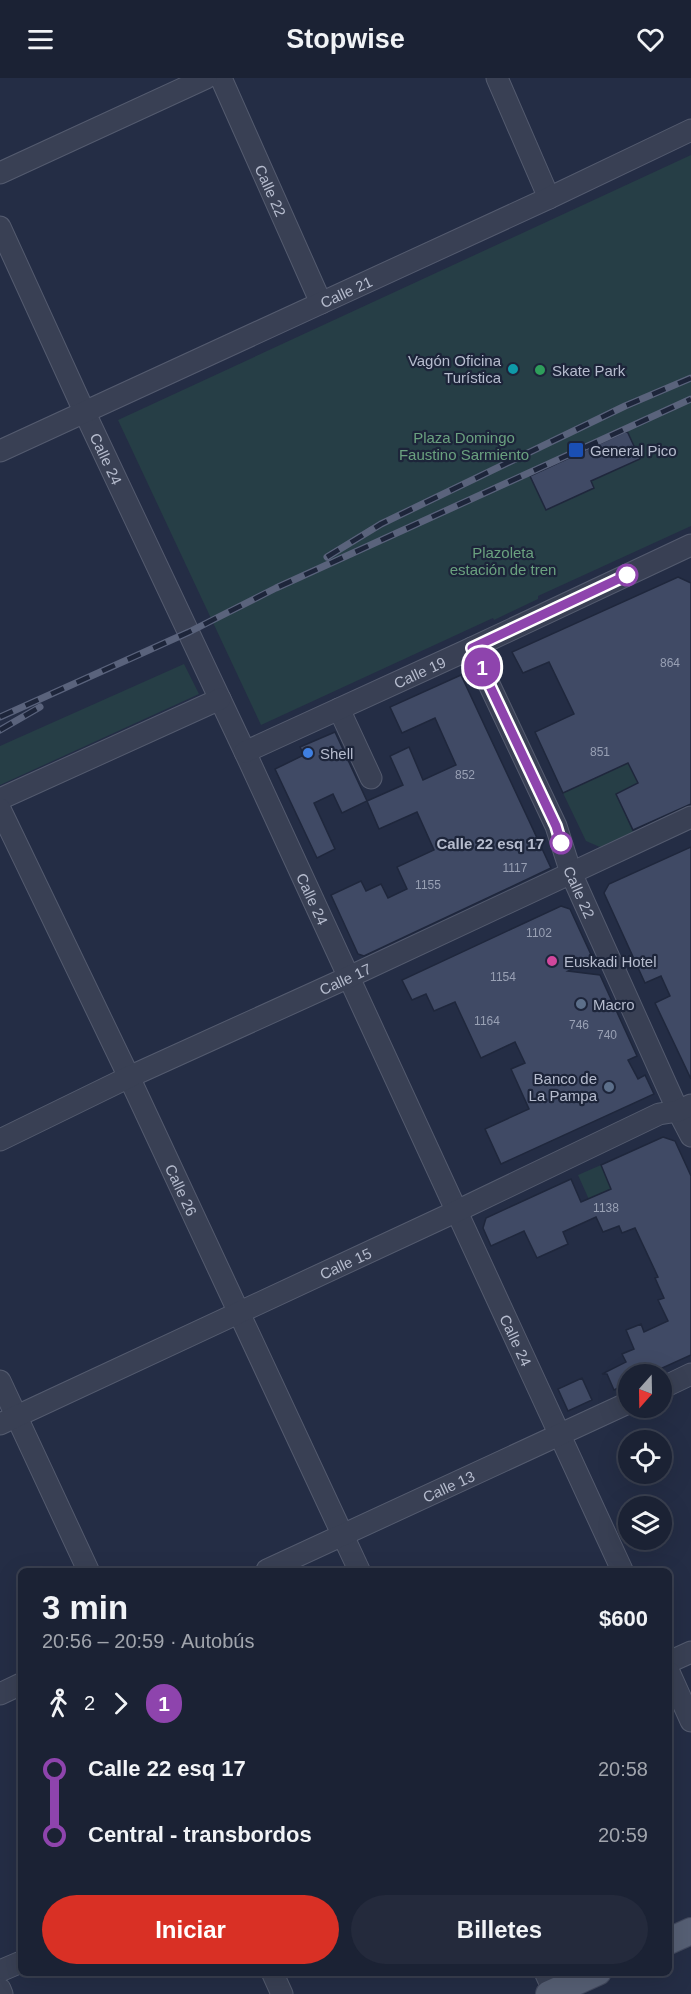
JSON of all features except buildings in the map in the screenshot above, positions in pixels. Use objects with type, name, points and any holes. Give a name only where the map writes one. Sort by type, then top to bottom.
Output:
[{"type":"main road","points":[[672,1940],[691,1931]]},
{"type":"main road","points":[[551,1988],[586,1976]]},
{"type":"street","points":[[0,173],[206,78]]},
{"type":"street","name":"Calle 22","points":[[221,78],[321,303]]},
{"type":"street","points":[[497,78],[549,198]]},
{"type":"street","name":"Calle 21","points":[[0,451],[549,198],[691,130]]},
{"type":"street","name":"Calle 24","points":[[0,227],[621,1568]]},
{"type":"street","name":"Calle 19","points":[[245,752],[691,545]]},
{"type":"street","name":"Calle 22","points":[[472,648],[556,826],[571,873],[684,1108],[691,1136]]},
{"type":"street","points":[[0,799],[220,699]]},
{"type":"street","points":[[339,709],[370,778]]},
{"type":"street","name":"Calle 26","points":[[0,809],[129,1077],[358,1568]]},
{"type":"street","name":"Calle 17","points":[[0,1140],[129,1077],[691,817]]},
{"type":"street","name":"Calle 15","points":[[8,1420],[457,1211],[659,1114],[684,1108]]},
{"type":"street","points":[[672,1383],[691,1374]]},
{"type":"street","points":[[0,1381],[8,1420],[87,1568]]},
{"type":"street","name":"Calle 13","points":[[271,1568],[618,1408]]},
{"type":"street","points":[[672,1661],[691,1652]]},
{"type":"street","points":[[672,1679],[691,1721]]},
{"type":"street","points":[[0,1694],[18,1685]]},
{"type":"street","points":[[0,1971],[18,1963]]},
{"type":"street","points":[[274,1976],[282,1994]]},
{"type":"street","points":[[0,1989],[2,1994]]},
{"type":"green space","name":"Plaza Domingo Faustino Sarmiento","points":[[691,155],[691,526],[538,596],[538,599],[494,620],[493,618],[261,725],[118,420]]},
{"type":"green space","points":[[184,664],[199,694],[0,785],[0,746]]},
{"type":"green space","points":[[628,763],[638,783],[616,794],[633,832],[600,847],[586,841],[563,793]]},
{"type":"green space","points":[[601,1165],[611,1189],[600,1194],[591,1204],[578,1175]]},
{"type":"railway","points":[[327,557],[381,524],[625,406],[691,378]]},
{"type":"railway","points":[[0,717],[189,632],[276,588],[691,399]]},
{"type":"railway","points":[[0,730],[40,707]]},
{"type":"bus line","name":"1","points":[[561,843],[556,826],[472,648],[627,575]]},
{"type":"place","name":"Vagón Oficina Turística","points":[[513,369]]},
{"type":"place","name":"Skate Park","points":[[540,370]]},
{"type":"place","name":"General Pico","points":[[576,450]]},
{"type":"place","name":"Shell","points":[[308,753]]},
{"type":"place","name":"Calle 22 esq 17","points":[[561,843]]},
{"type":"place","name":"Euskadi Hotel","points":[[552,961]]},
{"type":"place","name":"Macro","points":[[581,1004]]},
{"type":"place","name":"Banco de La Pampa","points":[[609,1087]]},
{"type":"park label","name":"Plazoleta estación de tren","points":[[503,560]]}]
